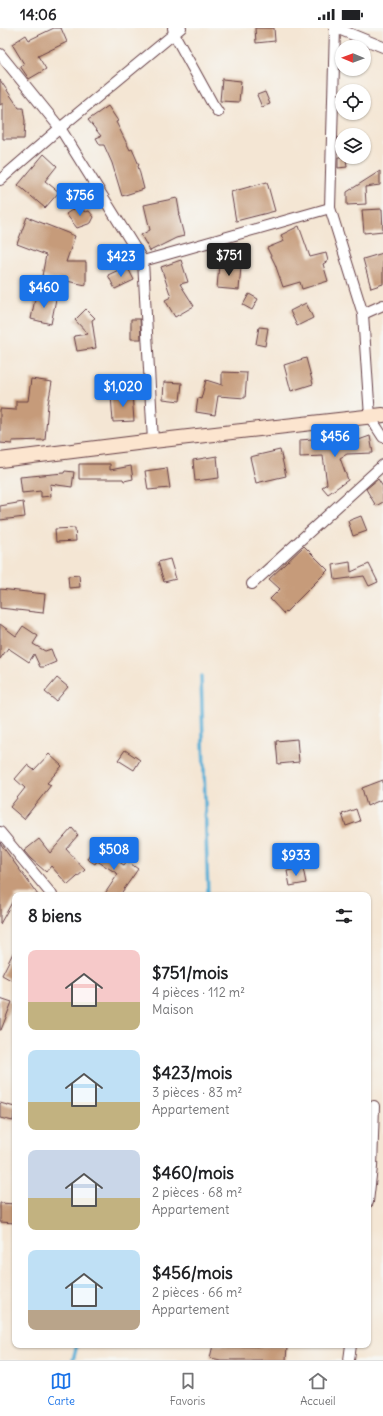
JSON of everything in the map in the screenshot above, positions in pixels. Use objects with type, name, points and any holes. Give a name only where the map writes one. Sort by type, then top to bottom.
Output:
[{"type":"street","points":[[383,47],[336,28],[330,208],[363,314],[377,416],[383,437]]},
{"type":"street","points":[[0,180],[176,30],[212,103],[218,112]]},
{"type":"street","points":[[2,58],[60,128],[143,261],[153,441]]},
{"type":"street","points":[[143,261],[330,208]]},
{"type":"street","points":[[363,314],[383,305]]},
{"type":"street","points":[[0,460],[377,416]]},
{"type":"street","points":[[252,584],[383,465]]},
{"type":"street","points":[[0,832],[50,892]]},
{"type":"street","points":[[371,1176],[375,1105]]},
{"type":"street","points":[[349,1360],[351,1348]]},
{"type":"building","points":[[54,28],[61,28],[67,42],[38,56],[46,69],[29,79],[20,66],[24,64],[12,44],[26,35],[29,40]]},
{"type":"building","points":[[255,28],[274,28],[275,41],[256,43]]},
{"type":"building","points":[[222,79],[241,81],[239,102],[220,101]]},
{"type":"building","points":[[0,80],[19,108],[23,108],[25,121],[24,139],[3,139],[3,103],[0,105]]},
{"type":"building","points":[[265,92],[270,104],[262,107],[257,95]]},
{"type":"building","points":[[108,106],[118,121],[116,122],[130,150],[132,149],[139,165],[144,189],[122,196],[112,163],[104,145],[100,145],[96,138],[101,136],[88,120]]},
{"type":"building","points":[[44,154],[57,166],[45,181],[59,192],[45,208],[18,185]]},
{"type":"building","points":[[338,164],[347,164],[347,167],[338,168]]},
{"type":"building","points":[[380,171],[380,185],[365,187],[366,204],[347,205],[347,192]]},
{"type":"building","points":[[267,182],[275,211],[236,221],[231,192]]},
{"type":"building","points":[[177,198],[179,216],[184,236],[176,238],[150,251],[141,235],[150,230],[144,205]]},
{"type":"building","points":[[78,206],[85,212],[89,211],[94,217],[91,223],[77,228],[66,214]]},
{"type":"building","points":[[382,209],[383,231],[364,233],[362,210]]},
{"type":"building","points":[[27,217],[75,236],[66,262],[86,262],[86,285],[42,276],[46,255],[17,244]]},
{"type":"building","points":[[299,226],[310,257],[326,253],[328,261],[323,264],[328,281],[302,289],[300,282],[283,287],[275,264],[267,248],[284,241],[281,235]]},
{"type":"building","points":[[383,253],[383,284],[371,288],[363,259]]},
{"type":"building","points":[[181,260],[188,282],[180,284],[194,306],[175,317],[165,300],[171,297],[161,267]]},
{"type":"building","points":[[219,264],[241,266],[239,290],[217,288]]},
{"type":"building","points":[[127,266],[134,280],[115,289],[108,275]]},
{"type":"building","points":[[36,294],[56,299],[51,324],[31,319]]},
{"type":"building","points":[[249,294],[258,299],[252,310],[243,305]]},
{"type":"building","points":[[306,303],[313,318],[297,326],[290,311]]},
{"type":"building","points":[[86,309],[95,318],[92,320],[96,348],[77,351],[74,336],[88,334],[75,320]]},
{"type":"building","points":[[131,319],[140,319],[141,339],[131,339]]},
{"type":"building","points":[[259,327],[268,328],[265,346],[256,344]]},
{"type":"building","points":[[306,358],[313,384],[291,391],[284,365]]},
{"type":"building","points":[[222,372],[247,373],[245,398],[218,396],[215,415],[196,412],[198,398],[201,399],[206,380],[222,385]]},
{"type":"building","points":[[31,379],[52,382],[48,404],[45,440],[12,441],[12,444],[0,443],[0,409],[16,410],[16,401],[28,401]]},
{"type":"building","points":[[164,382],[182,383],[180,401],[163,399]]},
{"type":"building","points":[[132,393],[134,421],[113,422],[111,395]]},
{"type":"building","points":[[370,436],[373,453],[347,454],[340,458],[348,480],[328,494],[322,487],[327,484],[323,456],[300,457],[300,440],[312,439],[313,447],[353,442]]},
{"type":"building","points":[[280,450],[286,476],[256,483],[250,457]]},
{"type":"building","points":[[217,456],[219,478],[195,481],[193,460]]},
{"type":"building","points":[[79,464],[110,464],[110,470],[131,466],[133,479],[124,481],[123,479],[79,479]]},
{"type":"building","points":[[167,468],[170,488],[148,490],[145,471]]},
{"type":"building","points":[[65,471],[74,472],[72,487],[50,484],[51,496],[41,497],[41,491],[22,493],[20,477],[64,473]]},
{"type":"building","points":[[378,479],[383,487],[383,502],[376,506],[366,489]]},
{"type":"building","points":[[23,502],[25,517],[0,520],[0,506]]},
{"type":"building","points":[[361,516],[367,531],[353,536],[348,521]]},
{"type":"building","points":[[75,528],[76,541],[56,542],[55,529]]},
{"type":"building","points":[[304,546],[328,570],[284,614],[270,599],[280,589],[269,579]]},
{"type":"building","points":[[170,559],[176,579],[164,582],[158,562]]},
{"type":"building","points":[[350,562],[351,572],[369,564],[378,582],[369,586],[364,576],[335,580],[333,565]]},
{"type":"building","points":[[79,575],[80,587],[69,588],[68,576]]},
{"type":"building","points":[[0,589],[45,594],[43,613],[0,608]]},
{"type":"building","points":[[0,624],[16,636],[23,626],[38,636],[33,644],[45,651],[51,649],[56,662],[40,667],[34,654],[29,662],[8,648],[0,659]]},
{"type":"building","points":[[57,678],[68,687],[56,701],[45,692]]},
{"type":"building","points":[[297,739],[299,762],[278,764],[276,741]]},
{"type":"building","points":[[125,750],[140,760],[134,770],[118,760]]},
{"type":"building","points":[[49,754],[62,766],[47,783],[51,785],[24,819],[10,807],[25,788],[15,779],[27,765],[34,770]]},
{"type":"building","points":[[383,780],[383,799],[367,806],[362,788]]},
{"type":"building","points":[[356,809],[360,821],[346,826],[342,814]]},
{"type":"building","points":[[72,828],[78,835],[66,849],[85,870],[68,885],[51,866],[46,872],[24,851],[39,839],[50,853]]},
{"type":"building","points":[[0,843],[36,892],[12,892],[12,902],[0,924]]},
{"type":"building","points":[[94,847],[124,865],[127,861],[138,869],[122,892],[106,892],[118,874],[97,861],[95,864],[87,859]]},
{"type":"building","points":[[303,868],[306,883],[290,886],[287,871]]},
{"type":"building","points":[[12,955],[12,978],[11,980],[2,975]]},
{"type":"building","points":[[0,998],[12,1002],[1,1030],[0,1030]]},
{"type":"building","points":[[0,1103],[12,1106],[12,1121],[0,1118]]},
{"type":"building","points":[[0,1203],[12,1204],[12,1223],[0,1222]]},
{"type":"building","points":[[212,1348],[287,1348],[286,1360],[221,1360],[210,1358]]},
{"type":"waterway","points":[[201,676],[208,892]]},
{"type":"waterway","points":[[73,1360],[76,1348]]}]
